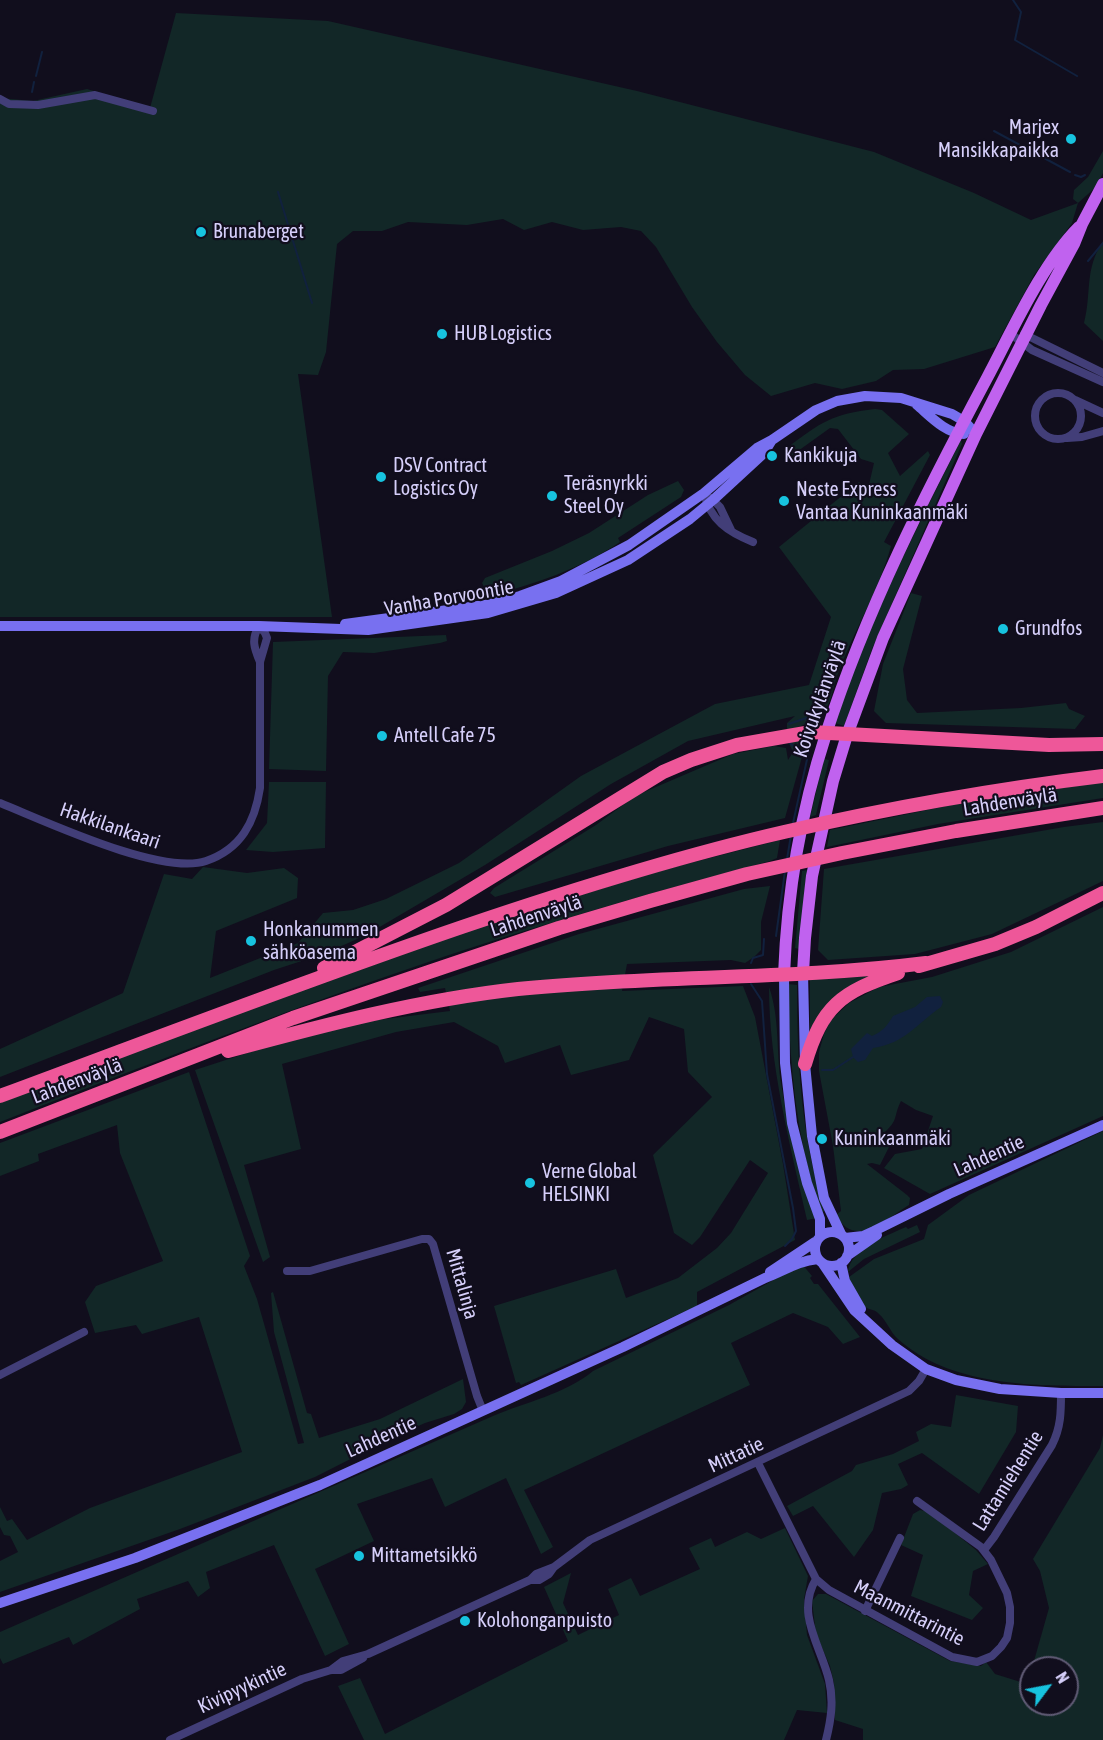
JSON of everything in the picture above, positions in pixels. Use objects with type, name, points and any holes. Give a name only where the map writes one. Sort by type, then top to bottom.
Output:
[{"type":"highway","points":[[282,990],[446,905],[643,783],[691,760],[737,745],[798,734],[1049,745],[1103,744]]},
{"type":"highway","name":"Lahdenväylä","points":[[0,1096],[282,990],[547,898],[640,870],[783,832],[842,820],[950,799],[1103,776]]},
{"type":"highway","name":"Lahdenväylä","points":[[0,1132],[293,1018],[559,928],[650,901],[842,853],[967,829],[1103,807]]},
{"type":"highway","points":[[805,1064],[816,1032],[825,1016],[840,999],[865,984],[926,963],[995,945],[1103,893]]},
{"type":"highway","points":[[161,1069],[309,1029],[399,1008],[516,990],[591,983],[878,969],[926,963]]},
{"type":"main road","name":"Koivukylänväylä","points":[[843,1236],[824,1198],[812,1136],[805,1064],[803,973],[808,908],[818,842],[832,781],[883,638],[976,434],[1103,184]]},
{"type":"main road","name":"Koivukylänväylä","points":[[818,1239],[820,1219],[807,1183],[792,1123],[785,1063],[784,975],[789,905],[798,845],[826,734],[887,580],[957,434],[1047,269],[1067,239],[1082,224]]},
{"type":"main road","name":"Vanha Porvoontie","points":[[0,626],[331,627],[485,605],[546,587],[629,545],[708,499],[757,448],[805,416],[837,401],[875,396],[901,398],[952,414],[964,421],[976,434]]},
{"type":"main road","name":"Vanha Porvoontie","points":[[913,402],[957,434]]},
{"type":"main road","points":[[957,434],[976,434]]},
{"type":"main road","name":"Lahdentie","points":[[843,1236],[863,1236],[949,1194],[1103,1125]]},
{"type":"main road","name":"Lahdentie","points":[[844,1259],[891,1224]]},
{"type":"main road","points":[[866,1320],[845,1281],[844,1259],[848,1243],[843,1236],[829,1231],[818,1239],[815,1254],[820,1262],[854,1310],[892,1345],[926,1368],[956,1380],[1000,1389],[1103,1393]]},
{"type":"main road","name":"Lahdentie","points":[[765,1278],[818,1239]]},
{"type":"main road","points":[[820,1262],[830,1266],[844,1259]]},
{"type":"main road","name":"Lahdentie","points":[[0,1603],[135,1558],[320,1485],[614,1351],[803,1260],[820,1262]]},
{"type":"street","points":[[0,99],[9,104],[38,105],[95,95],[153,111]]},
{"type":"street","points":[[1011,334],[1103,373]]},
{"type":"street","points":[[1025,339],[1103,382]]},
{"type":"street","points":[[1103,412],[1063,393],[1056,392],[1042,398],[1035,410],[1035,424],[1044,436],[1051,439],[1082,437],[1103,431]]},
{"type":"street","points":[[1065,438],[1072,435],[1081,422],[1079,406],[1075,400]]},
{"type":"street","points":[[708,499],[711,514],[719,522],[740,537],[753,542]]},
{"type":"street","name":"Hakkilankaari","points":[[0,803],[133,855],[175,863],[205,862],[220,854],[245,833],[253,822],[261,788],[260,662],[267,639],[260,626],[253,638],[260,662]]},
{"type":"street","name":"Mittalinja","points":[[287,1270],[310,1270],[429,1239],[433,1244],[483,1411]]},
{"type":"street","points":[[0,1375],[84,1332]]},
{"type":"street","name":"Mittatie","points":[[345,1665],[531,1580],[545,1577],[554,1567],[590,1540],[909,1391],[919,1382],[926,1368]]},
{"type":"street","name":"Lattamiehentie","points":[[984,1550],[1052,1445],[1061,1420],[1061,1393]]},
{"type":"street","name":"Maanmittarintie","points":[[758,1462],[816,1579],[829,1590],[952,1657],[976,1662],[992,1656],[1007,1638],[1010,1623],[1010,1607],[1001,1577],[984,1550],[917,1501]]},
{"type":"street","points":[[865,1611],[900,1538]]},
{"type":"street","points":[[816,1579],[808,1601],[808,1617],[811,1634],[830,1683],[832,1713],[826,1740]]},
{"type":"street","name":"Kivipyykintie","points":[[170,1740],[293,1683],[345,1665]]},
{"type":"green space","points":[[176,13],[328,21],[637,91],[874,152],[974,193],[1031,220],[1078,203],[1072,223],[1034,275],[995,347],[924,369],[893,370],[876,381],[842,389],[815,383],[771,396],[745,375],[717,342],[692,307],[656,247],[641,231],[621,227],[583,230],[552,222],[524,230],[503,219],[467,225],[408,222],[382,231],[353,231],[337,244],[326,352],[318,375],[298,374],[332,617],[0,617],[0,98],[33,101],[87,89],[150,108]]},
{"type":"green space","points":[[1103,151],[1103,173],[1096,187],[1078,203],[1073,199],[1074,190],[1088,177]]},
{"type":"green space","points":[[1103,241],[1103,341],[1084,323],[1093,262]]},
{"type":"green space","points":[[875,409],[882,410],[909,434],[888,453],[900,476],[928,451],[930,455],[884,542],[891,546],[886,562],[839,671],[829,703],[819,716],[804,725],[787,730],[787,723],[795,716],[688,741],[611,784],[485,865],[366,935],[326,953],[274,970],[0,1077],[0,1049],[123,993],[164,874],[192,879],[203,867],[247,873],[284,868],[298,878],[297,898],[216,931],[210,978],[298,943],[323,913],[353,910],[386,899],[459,863],[581,776],[715,704],[809,685],[831,617],[779,547],[859,482],[868,489],[874,463],[861,459],[838,429],[830,428],[791,456],[787,448],[809,432],[837,417]]},
{"type":"green space","points":[[961,440],[962,444],[872,649],[844,726],[835,723],[877,615],[909,544]]},
{"type":"green space","points":[[678,481],[684,490],[681,497],[618,538],[620,542],[605,552],[557,575],[489,596],[482,583],[485,578],[552,551],[589,533],[648,495]]},
{"type":"green space","points":[[911,593],[922,596],[903,669],[907,700],[917,713],[1021,708],[1066,703],[1069,709],[1085,716],[1075,729],[886,723],[874,711],[883,664]]},
{"type":"green space","points":[[446,635],[447,641],[440,643],[374,653],[343,652],[328,676],[326,771],[269,769],[273,642]]},
{"type":"green space","points":[[807,739],[785,818],[668,846],[495,897],[490,893],[494,888],[596,825],[635,796],[733,754],[774,746],[786,748],[788,760],[793,752],[788,741]]},
{"type":"green space","points":[[824,759],[829,760],[816,815],[810,817]]},
{"type":"green space","points":[[269,782],[326,782],[325,848],[273,852],[246,850],[267,823]]},
{"type":"green space","points":[[1103,782],[1103,798],[938,824],[827,847],[830,830],[976,800]]},
{"type":"green space","points":[[1103,822],[1103,881],[992,934],[915,954],[828,960],[818,950],[824,869]]},
{"type":"green space","points":[[780,840],[777,858],[770,861],[606,906],[444,957],[252,1025],[0,1122],[0,1102],[372,963],[500,920],[659,871]]},
{"type":"green space","points":[[807,870],[799,949],[795,948],[802,871]]},
{"type":"green space","points":[[770,886],[761,922],[761,950],[754,957],[745,963],[731,960],[627,964],[622,991],[743,986],[755,1017],[795,1240],[697,1292],[697,1306],[521,1385],[519,1382],[516,1383],[494,1306],[616,1269],[626,1298],[678,1278],[717,1248],[731,1233],[768,1173],[750,1160],[700,1237],[692,1245],[674,1233],[653,1155],[712,1097],[688,1072],[684,1029],[649,1017],[629,1060],[571,1075],[560,1045],[505,1063],[498,1046],[454,1022],[396,1032],[282,1064],[301,1149],[244,1165],[270,1257],[263,1262],[195,1070],[275,1044],[369,1021],[450,1011],[445,988],[420,992],[418,988],[579,934],[744,889]]},
{"type":"green space","points":[[1103,907],[1103,1116],[930,1194],[884,1168],[895,1154],[922,1149],[933,1116],[901,1101],[894,1121],[885,1132],[890,1145],[880,1165],[867,1164],[907,1195],[910,1198],[909,1205],[871,1228],[861,1231],[852,1230],[844,1225],[836,1215],[841,1211],[833,1146],[819,1071],[819,1052],[831,1020],[849,1003],[879,987],[932,977],[1011,952]]},
{"type":"green space","points":[[878,973],[815,1024],[810,1031],[810,977]]},
{"type":"green space","points":[[788,984],[797,985],[802,1099],[810,1156],[825,1211],[821,1212],[808,1168],[795,1100]]},
{"type":"green space","points":[[769,987],[775,1011],[787,1117],[817,1218],[807,1220],[777,1075]]},
{"type":"green space","points":[[189,1072],[250,1256],[244,1266],[257,1299],[298,1444],[304,1443],[274,1332],[271,1293],[273,1292],[307,1413],[311,1414],[319,1438],[380,1419],[463,1379],[466,1402],[462,1409],[454,1414],[425,1423],[315,1477],[180,1529],[0,1592],[0,1561],[18,1552],[10,1536],[4,1535],[0,1527],[0,1507],[7,1521],[12,1519],[27,1540],[90,1508],[242,1452],[199,1317],[142,1334],[136,1325],[95,1333],[85,1302],[96,1286],[163,1261],[120,1153],[117,1125],[38,1154],[39,1161],[0,1176],[0,1143]]},
{"type":"green space","points":[[1103,1131],[1103,1386],[1023,1384],[968,1375],[943,1367],[919,1355],[898,1339],[878,1313],[864,1306],[858,1299],[849,1277],[874,1259],[924,1239],[928,1225],[969,1195]]},
{"type":"green space","points":[[917,1225],[920,1232],[864,1259],[848,1272],[855,1256],[862,1250],[890,1234]]},
{"type":"green space","points":[[802,1264],[812,1276],[810,1278],[814,1284],[818,1284],[860,1337],[843,1344],[828,1327],[793,1313],[731,1343],[750,1385],[524,1490],[553,1547],[541,1554],[506,1478],[445,1507],[432,1478],[357,1504],[374,1541],[315,1569],[349,1644],[325,1656],[274,1545],[206,1572],[210,1588],[198,1597],[188,1581],[137,1599],[140,1609],[73,1645],[69,1637],[3,1664],[0,1658],[0,1632],[493,1416],[558,1392],[593,1371],[729,1305]]},
{"type":"green space","points":[[956,1395],[1018,1406],[1016,1432],[979,1494],[922,1453],[898,1464],[908,1485],[882,1493],[873,1530],[854,1557],[813,1506],[793,1516],[787,1506],[852,1471],[856,1465],[893,1454],[919,1441],[916,1432],[931,1424],[951,1427]]},
{"type":"green space","points":[[1103,1435],[1103,1740],[863,1740],[863,1729],[835,1720],[834,1683],[830,1666],[816,1634],[812,1601],[818,1594],[826,1594],[950,1661],[981,1666],[986,1662],[995,1674],[1019,1682],[1019,1716],[1079,1716],[1079,1656],[1035,1656],[1049,1608],[1040,1571],[1033,1559],[1100,1448]]},
{"type":"green space","points":[[920,1510],[929,1512],[976,1550],[988,1564],[973,1571],[969,1595],[983,1608],[972,1620],[911,1596],[923,1555],[901,1545],[913,1514]]},
{"type":"green space","points":[[785,1528],[808,1576],[804,1599],[807,1635],[825,1684],[827,1713],[797,1710],[784,1740],[364,1740],[338,1686],[360,1678],[385,1734],[568,1641],[544,1587],[571,1573],[563,1603],[578,1635],[619,1615],[608,1589],[631,1578],[640,1596],[700,1569],[689,1548],[711,1538],[715,1547],[747,1532],[761,1539]]},
{"type":"water","points":[[940,996],[943,1002],[941,1007],[910,1032],[894,1042],[873,1048],[865,1060],[858,1062],[853,1057],[851,1049],[867,1033],[872,1036],[876,1034],[893,1016],[915,1007],[927,997]]},
{"type":"waterway","points":[[1013,0],[1021,12],[1015,40],[1077,76]]},
{"type":"waterway","points":[[36,76],[42,52]]},
{"type":"waterway","points":[[32,92],[34,82]]},
{"type":"waterway","points":[[994,131],[1070,172]]},
{"type":"waterway","points":[[1075,175],[1081,177],[1085,175]]},
{"type":"waterway","points":[[278,192],[312,303]]},
{"type":"waterway","points":[[1088,261],[1103,243]]},
{"type":"waterway","points":[[789,724],[812,716],[812,712]]},
{"type":"waterway","points":[[790,743],[800,752]]},
{"type":"waterway","points":[[793,823],[808,755]]},
{"type":"waterway","points":[[787,859],[791,835]]},
{"type":"waterway","points":[[776,936],[785,871]]},
{"type":"waterway","points":[[751,963],[753,958],[763,955],[764,939]]},
{"type":"waterway","points":[[751,984],[762,1001],[767,1074],[796,1231],[785,1246]]},
{"type":"waterway","points":[[822,1070],[833,1070],[853,1057]]},
{"type":"place","name":"Marjex Mansikkapaikka","points":[[1071,139]]},
{"type":"place","name":"Brunaberget","points":[[201,232]]},
{"type":"place","name":"HUB Logistics","points":[[442,334]]},
{"type":"place","name":"Kankikuja","points":[[772,456]]},
{"type":"place","name":"DSV Contract Logistics Oy","points":[[381,477]]},
{"type":"place","name":"Teräsnyrkki Steel Oy","points":[[552,496]]},
{"type":"place","name":"Neste Express Vantaa Kuninkaanmäki","points":[[784,501]]},
{"type":"place","name":"Grundfos","points":[[1003,629]]},
{"type":"place","name":"Antell Cafe 75","points":[[382,736]]},
{"type":"place","name":"Honkanummen sähköasema","points":[[251,941]]},
{"type":"place","name":"Kuninkaanmäki","points":[[822,1139]]},
{"type":"place","name":"Verne Global HELSINKI","points":[[530,1183]]},
{"type":"place","name":"Mittametsikkö","points":[[359,1556]]},
{"type":"place","name":"Kolohonganpuisto","points":[[465,1621]]}]
